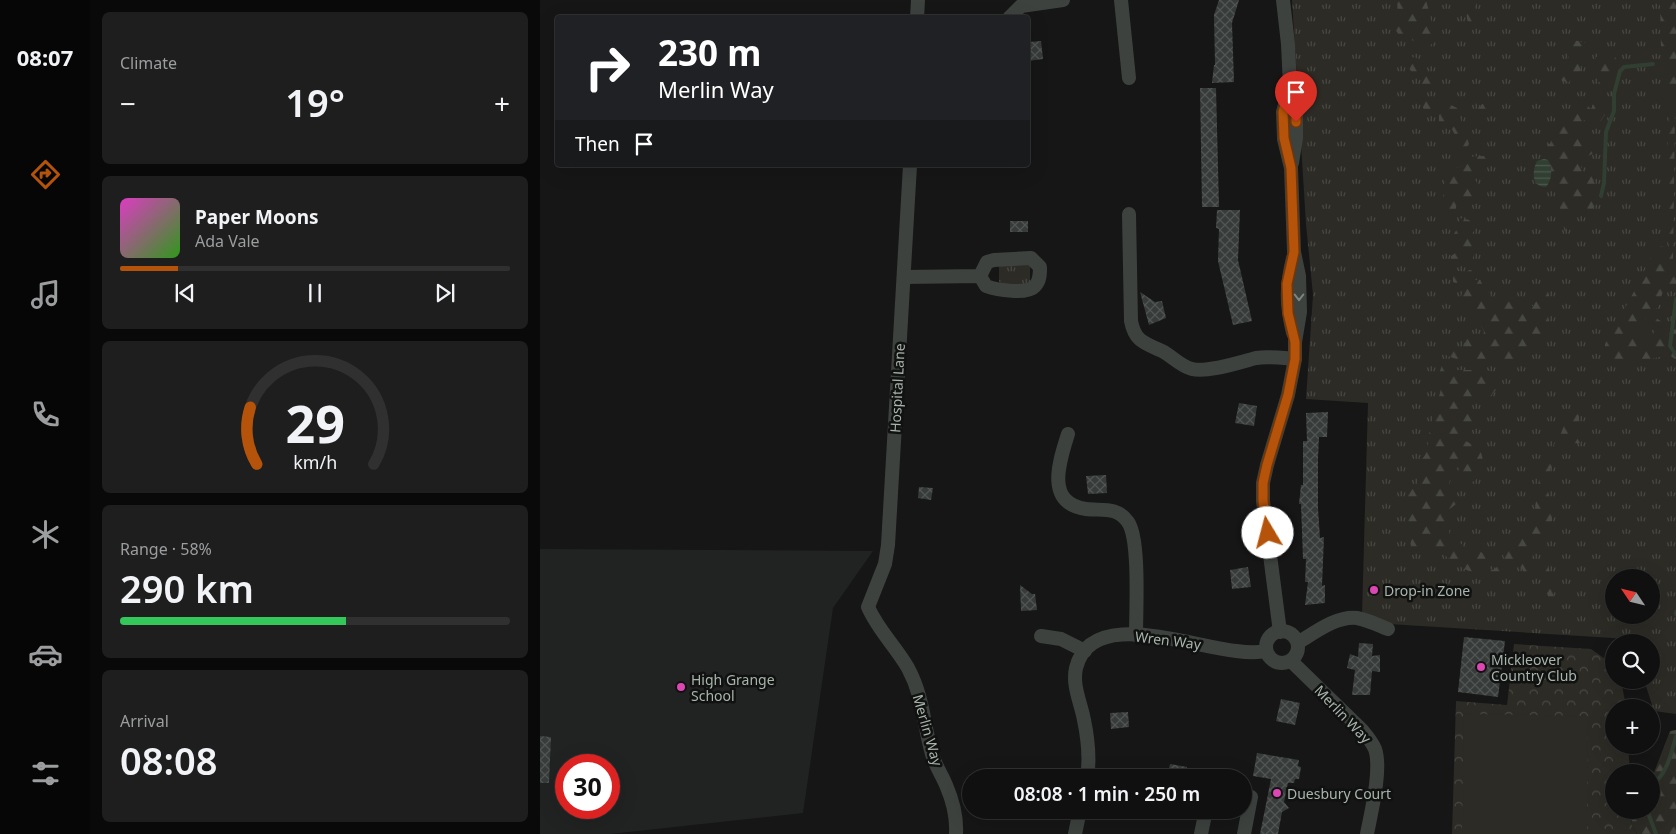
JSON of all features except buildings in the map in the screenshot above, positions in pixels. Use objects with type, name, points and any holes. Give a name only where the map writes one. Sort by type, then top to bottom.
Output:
[{"type":"street","points":[[917,15],[918,0]]},
{"type":"street","points":[[1011,15],[1018,3],[1063,0]]},
{"type":"street","points":[[1121,0],[1129,78]]},
{"type":"street","points":[[1280,632],[1263,501],[1263,483],[1288,395],[1295,359],[1295,342],[1300,312],[1299,276],[1294,252],[1291,168],[1296,138],[1296,105],[1290,86],[1283,0]]},
{"type":"street","name":"Hospital Lane","points":[[868,607],[885,564],[888,545],[910,167]]},
{"type":"street","points":[[1130,214],[1131,321],[1136,336],[1142,342],[1193,369],[1237,364],[1258,358],[1295,359]]},
{"type":"street","points":[[904,278],[980,276]]},
{"type":"street","points":[[1068,434],[1058,473],[1060,491],[1065,498],[1079,507],[1113,510],[1128,520],[1132,528],[1136,585],[1136,635]]},
{"type":"street","name":"Merlin Way","points":[[868,607],[873,619],[908,669],[919,695],[932,754],[954,806],[956,834]]},
{"type":"street","points":[[1299,642],[1336,621],[1348,618],[1360,618],[1388,629]]},
{"type":"street","points":[[1284,631],[1290,634],[1299,642],[1299,650],[1291,661],[1286,663],[1274,661],[1266,651],[1269,637],[1274,633],[1280,632],[1284,631]]},
{"type":"street","name":"Wren Way","points":[[1084,651],[1097,640],[1108,637],[1136,635],[1174,639],[1250,653],[1266,651]]},
{"type":"street","points":[[1041,636],[1060,639],[1084,651],[1076,669],[1076,688],[1084,720],[1088,769]]},
{"type":"street","name":"Merlin Way","points":[[1291,661],[1362,730],[1375,749],[1378,765],[1367,834]]},
{"type":"street","points":[[1075,834],[1078,819]]},
{"type":"street","points":[[1201,834],[1204,819]]},
{"type":"street","points":[[1244,834],[1247,819]]},
{"type":"shaded area","points":[[1544,159],[1550,163],[1551,170],[1550,181],[1546,187],[1538,184],[1534,178],[1534,169],[1537,161]]},
{"type":"shaded area","name":"High Grange School","points":[[540,549],[873,551],[833,608],[803,813],[610,834],[540,834]]},
{"type":"green space","points":[[1292,0],[1676,0],[1676,714],[1660,712],[1660,699],[1650,699],[1647,689],[1660,689],[1660,634],[1605,634],[1605,638],[1389,624],[1362,614],[1368,403],[1306,399],[1313,295],[1306,224]]},
{"type":"green space","points":[[1397,0],[1426,0],[1436,39],[1429,47],[1399,35],[1390,22],[1392,17],[1398,17]]},
{"type":"green space","points":[[1464,0],[1478,0],[1475,7],[1478,21],[1469,30]]},
{"type":"green space","points":[[1660,0],[1676,0],[1676,98],[1666,96],[1662,90],[1665,70],[1661,49]]},
{"type":"green space","points":[[1574,40],[1590,44],[1587,55],[1580,61],[1581,70],[1568,83],[1561,80],[1558,72],[1569,57],[1567,46]]},
{"type":"green space","points":[[1602,53],[1615,57],[1618,61],[1615,72],[1611,74],[1610,89],[1598,81],[1599,71],[1595,58]]},
{"type":"green space","points":[[1412,57],[1424,64],[1435,82],[1432,91],[1422,89],[1420,77],[1413,75],[1408,66]]},
{"type":"green space","points":[[1598,96],[1605,104],[1606,113],[1599,124],[1588,124],[1585,120],[1579,123],[1580,129],[1584,134],[1598,136],[1601,143],[1592,154],[1580,157],[1578,160],[1584,173],[1588,174],[1596,167],[1601,169],[1599,176],[1593,181],[1601,192],[1597,204],[1592,209],[1576,208],[1574,214],[1569,218],[1575,227],[1574,229],[1567,227],[1565,232],[1563,225],[1559,222],[1558,213],[1560,205],[1555,192],[1560,186],[1557,177],[1555,175],[1552,177],[1550,164],[1554,164],[1556,160],[1548,155],[1547,145],[1555,141],[1553,133],[1559,131],[1560,126],[1554,117],[1563,116],[1566,122],[1569,121],[1573,115],[1575,103],[1582,101],[1591,109],[1595,97]]},
{"type":"green space","points":[[1434,99],[1457,108],[1469,144],[1460,153],[1456,151],[1454,133],[1448,123],[1444,126],[1439,123],[1439,113],[1435,110],[1429,112],[1424,110],[1422,105],[1425,100]]},
{"type":"green space","points":[[1493,100],[1498,102],[1498,108],[1484,117],[1480,114],[1479,109],[1482,104]]},
{"type":"green space","points":[[1669,109],[1675,110],[1673,262],[1676,262],[1676,287],[1670,286],[1664,289],[1657,308],[1646,315],[1645,323],[1640,324],[1639,331],[1643,335],[1653,335],[1654,331],[1650,324],[1656,318],[1665,324],[1670,331],[1676,329],[1676,360],[1668,354],[1636,361],[1611,360],[1605,358],[1605,344],[1652,255],[1660,246],[1669,247],[1668,241],[1664,236]]},
{"type":"green space","points":[[1484,156],[1488,159],[1473,176],[1477,183],[1478,193],[1468,199],[1463,197],[1457,201],[1454,221],[1448,222],[1439,208],[1444,194],[1444,176],[1450,170],[1462,166],[1467,157]]},
{"type":"green space","points":[[1460,218],[1469,220],[1475,229],[1471,235],[1475,242],[1473,258],[1459,266],[1450,266],[1451,256],[1457,252],[1457,244],[1451,238],[1458,228]]},
{"type":"green space","points":[[1024,261],[1030,266],[1030,283],[1028,285],[1001,285],[999,281],[999,264]]},
{"type":"green space","points":[[1469,270],[1473,270],[1475,280],[1480,280],[1490,294],[1496,298],[1533,306],[1535,301],[1541,300],[1541,296],[1545,291],[1554,303],[1554,311],[1547,313],[1548,323],[1541,335],[1541,340],[1534,341],[1528,356],[1517,360],[1490,361],[1465,360],[1444,354],[1447,349],[1447,340],[1451,337],[1461,349],[1465,344],[1458,331],[1462,328],[1472,335],[1483,335],[1484,332],[1475,319],[1470,316],[1469,312],[1462,307],[1465,302],[1461,298],[1464,282],[1453,282],[1453,274],[1459,271],[1465,274]]},
{"type":"green space","points":[[1442,365],[1453,370],[1487,370],[1502,377],[1499,386],[1488,400],[1475,399],[1472,404],[1473,414],[1478,418],[1478,424],[1474,430],[1465,428],[1460,430],[1460,438],[1476,446],[1481,453],[1483,466],[1481,472],[1475,481],[1470,482],[1463,479],[1458,472],[1459,468],[1457,465],[1447,470],[1450,479],[1449,487],[1457,495],[1456,504],[1450,509],[1454,519],[1449,528],[1450,538],[1455,538],[1465,546],[1485,555],[1490,569],[1494,570],[1504,559],[1502,545],[1515,544],[1522,531],[1528,529],[1534,519],[1541,473],[1563,428],[1562,416],[1571,410],[1579,415],[1579,430],[1583,439],[1580,443],[1565,447],[1559,452],[1549,474],[1545,490],[1548,493],[1552,520],[1550,524],[1542,526],[1556,612],[1552,615],[1541,554],[1536,548],[1530,562],[1530,579],[1523,580],[1520,562],[1503,572],[1487,576],[1462,568],[1434,548],[1411,547],[1406,498],[1417,484],[1417,466],[1427,451],[1428,438],[1441,389],[1438,377]]},
{"type":"green space","points":[[1514,644],[1591,649],[1605,659],[1605,689],[1623,689],[1625,699],[1605,699],[1605,754],[1629,754],[1629,764],[1605,764],[1605,819],[1632,819],[1632,826],[1637,834],[1452,834],[1456,701],[1507,705]]},
{"type":"green space","points":[[1464,714],[1588,716],[1587,834],[1462,834]]},
{"type":"green space","points":[[1676,730],[1676,834],[1637,834],[1632,826],[1632,819],[1660,819],[1660,764],[1657,764],[1670,731]]},
{"type":"waterway","points":[[1601,196],[1604,183],[1606,132],[1614,111],[1614,94],[1620,71],[1624,67],[1653,64]]},
{"type":"waterway","points":[[1676,299],[1670,346],[1676,355]]},
{"type":"waterway","points":[[1660,777],[1665,770],[1676,736]]},
{"type":"waterway","points":[[1650,819],[1656,834]]},
{"type":"place","name":"Drop-in Zone","points":[[1374,590]]},
{"type":"place","name":"Mickleover Country Club","points":[[1481,667]]},
{"type":"place","name":"High Grange School","points":[[681,687]]},
{"type":"place","name":"Duesbury Court","points":[[1277,793]]},
{"type":"route","points":[[1268,533],[1263,501],[1263,483],[1288,395],[1295,359],[1295,342],[1288,313],[1287,284],[1294,252],[1291,168],[1284,138],[1283,112],[1290,86],[1296,105],[1296,122]]}]
